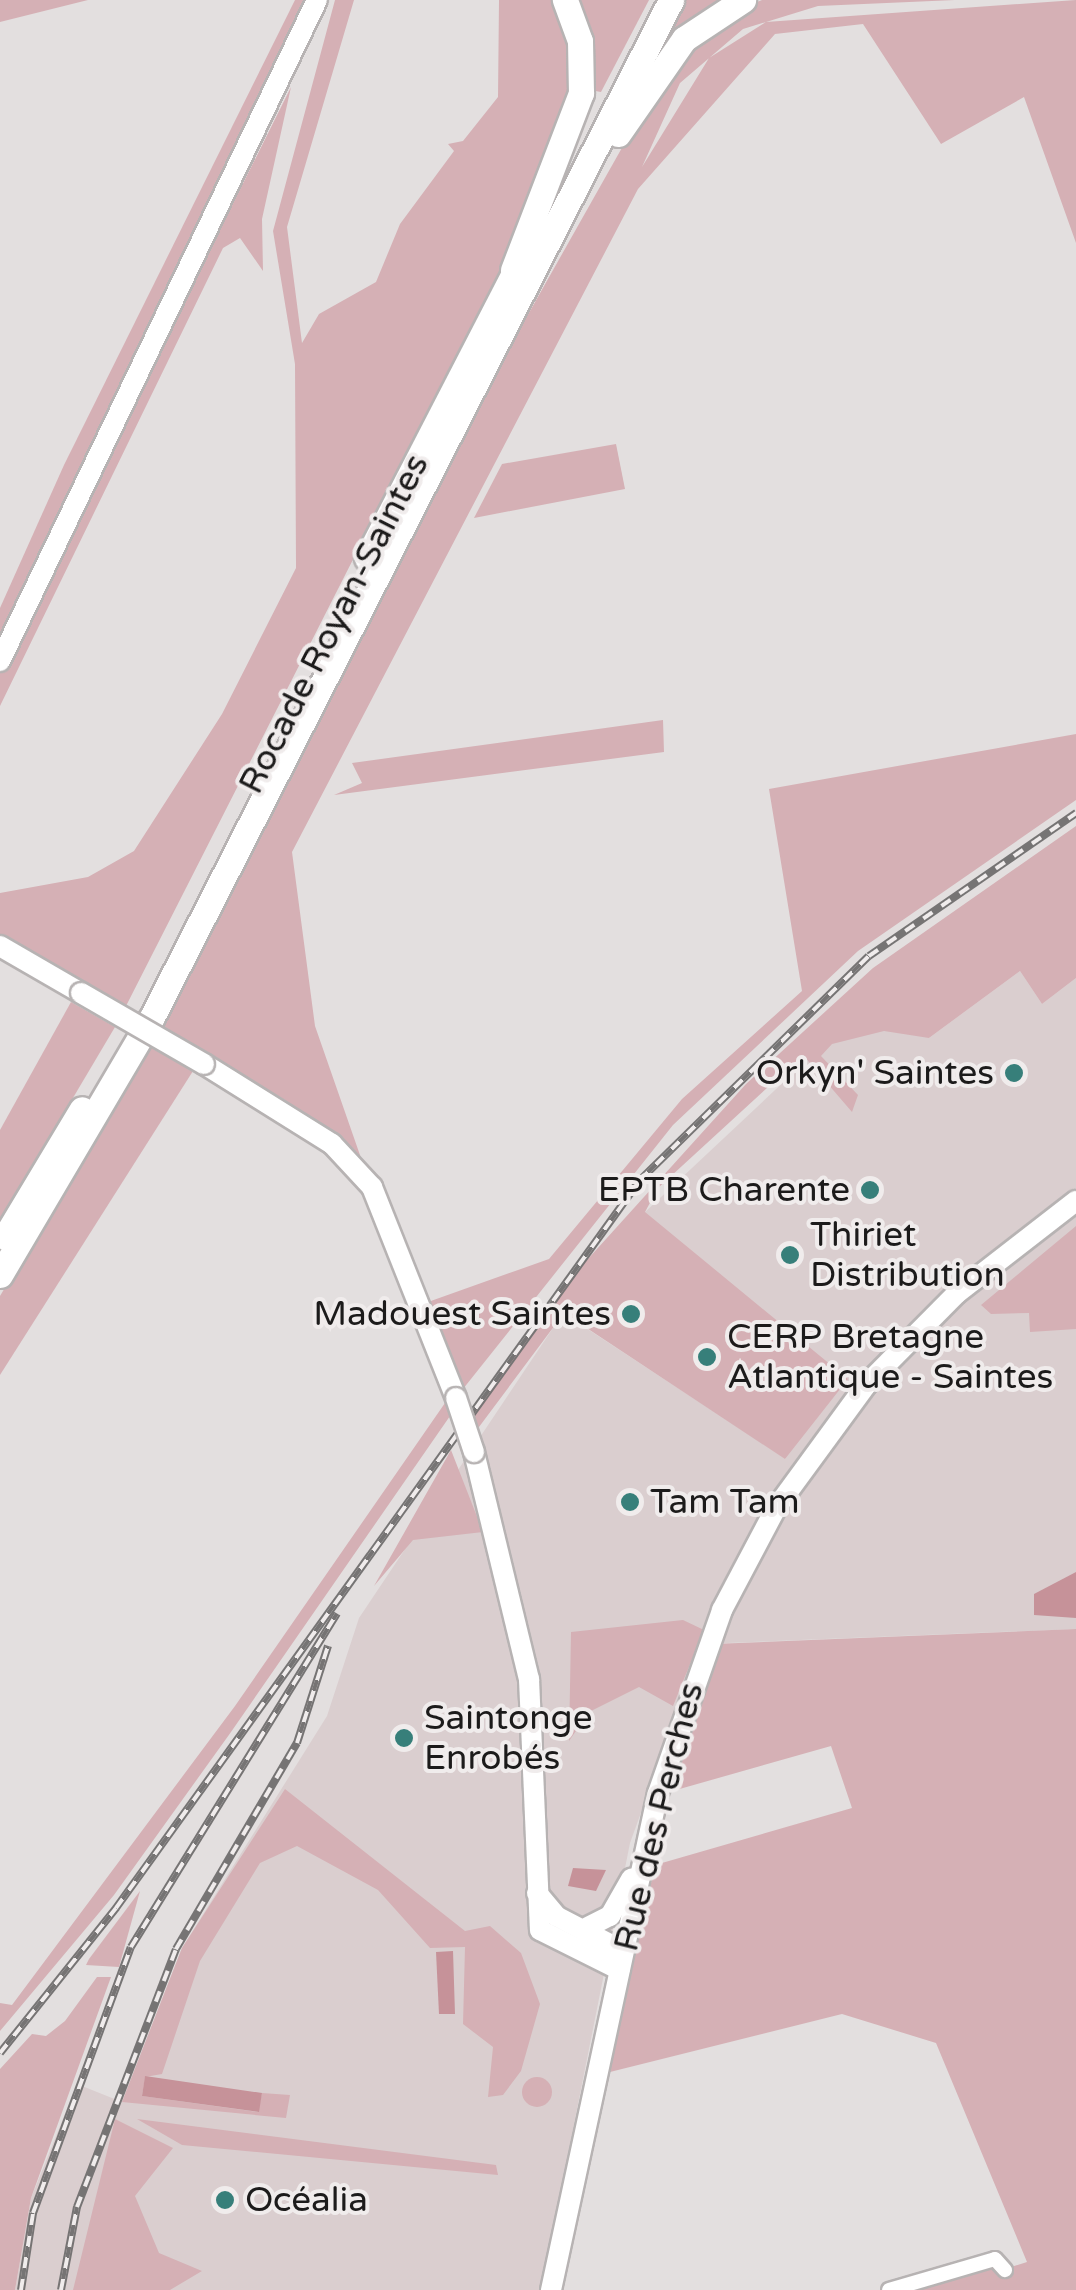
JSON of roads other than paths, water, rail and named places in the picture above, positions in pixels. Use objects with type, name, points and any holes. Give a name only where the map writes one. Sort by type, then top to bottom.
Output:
[{"type":"highway","points":[[515,288],[581,93],[580,41],[566,0]]},
{"type":"highway","name":"Rocade Royan-Saintes","points":[[0,1275],[152,1017],[659,0]]},
{"type":"highway","name":"Rocade Royan-Saintes","points":[[0,1244],[138,1008],[670,0]]},
{"type":"highway","points":[[515,288],[658,70],[743,0]]},
{"type":"street","points":[[0,662],[317,0]]},
{"type":"street","points":[[0,946],[204,1064],[332,1144],[372,1187],[474,1452],[529,1680],[540,1930],[552,1942],[578,1945],[621,1961]]},
{"type":"street","name":"Rue des Perches","points":[[551,2290],[645,1850],[699,1662],[776,1508],[910,1336],[1076,1201]]},
{"type":"street","points":[[588,1928],[610,1916],[645,1850]]},
{"type":"street","points":[[537,1893],[556,1916],[588,1928],[621,1961]]},
{"type":"street","points":[[890,2290],[995,2259],[1005,2270]]},
{"type":"railway","points":[[0,2053],[116,1908],[640,1180],[869,956],[1076,813]]},
{"type":"railway","points":[[21,2290],[33,2213],[131,1947],[337,1613]]},
{"type":"railway","points":[[61,2290],[77,2207],[176,1949],[297,1743],[328,1646]]},
{"type":"place","name":"Orkyn' Saintes","points":[[1014,1073]]},
{"type":"place","name":"EPTB Charente","points":[[870,1190]]},
{"type":"place","name":"Thiriet Distribution","points":[[790,1255]]},
{"type":"place","name":"Madouest Saintes","points":[[631,1314]]},
{"type":"place","name":"CERP Bretagne Atlantique - Saintes","points":[[707,1357]]},
{"type":"place","name":"Tam Tam","points":[[630,1502]]},
{"type":"place","name":"Saintonge Enrobés","points":[[404,1738]]},
{"type":"place","name":"Océalia","points":[[225,2200]]}]
